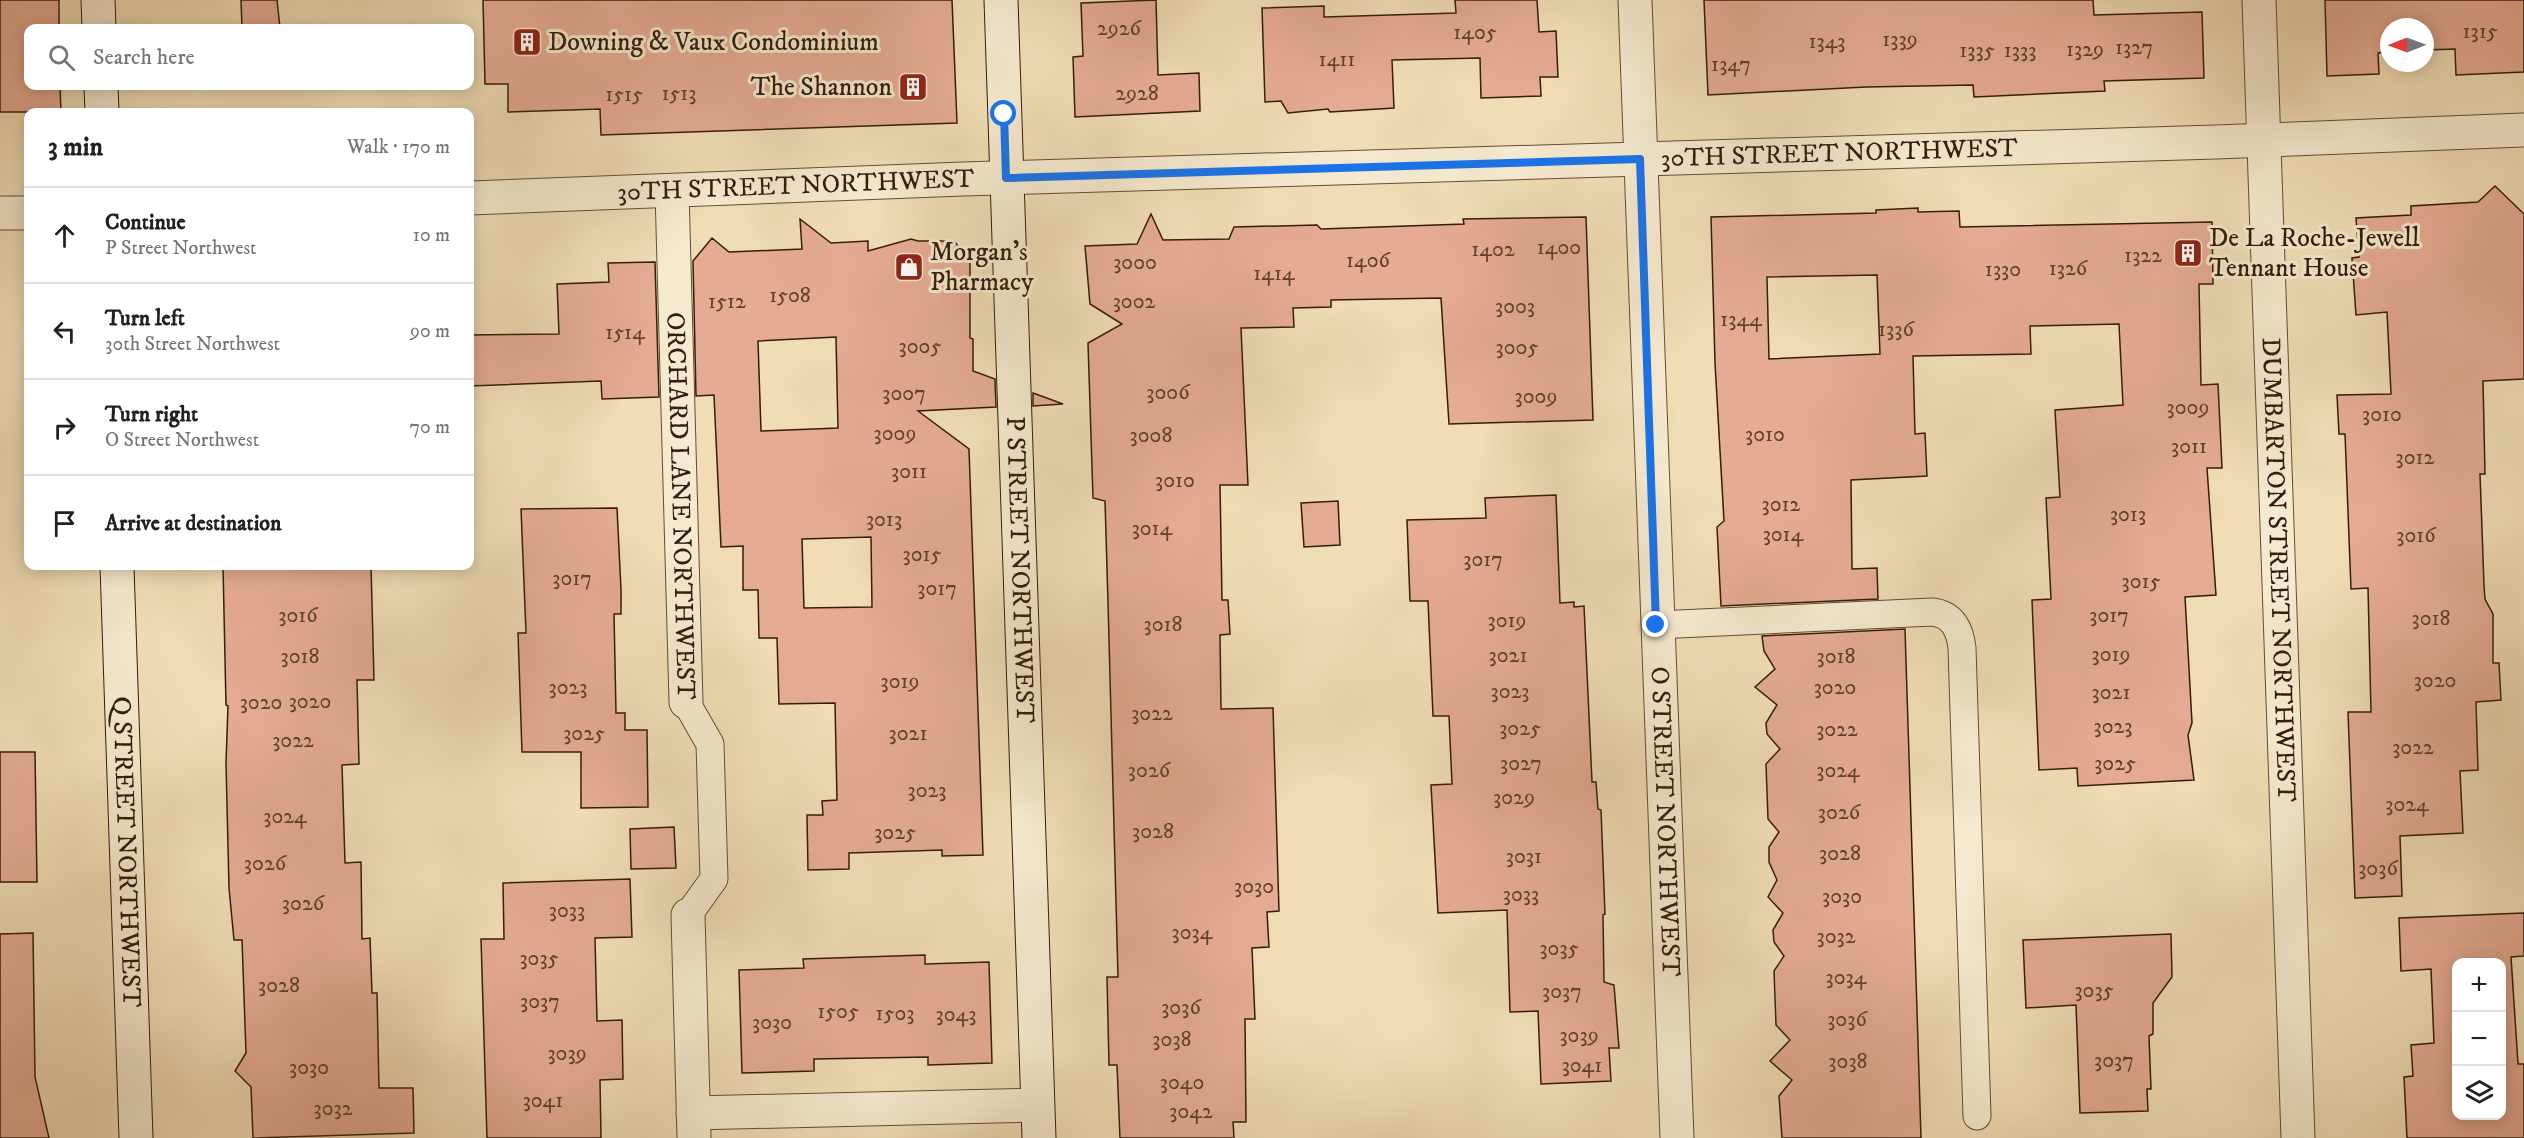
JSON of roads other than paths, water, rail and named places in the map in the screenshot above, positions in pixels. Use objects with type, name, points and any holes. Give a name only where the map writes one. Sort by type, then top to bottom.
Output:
[{"type":"street","points":[[98,0],[99,24]]},
{"type":"street","name":"P STREET NORTHWEST","points":[[1001,0],[1039,1138]]},
{"type":"street","name":"O STREET NORTHWEST","points":[[1635,0],[1656,625],[1677,1138]]},
{"type":"street","name":"DUMBARTON STREET NORTHWEST","points":[[2259,0],[2298,1138]]},
{"type":"street","points":[[101,90],[102,108]]},
{"type":"street","name":"30TH STREET NORTHWEST","points":[[474,198],[1006,178],[2524,130]]},
{"type":"street","name":"ORCHARD LANE NORTHWEST","points":[[672,191],[686,702]]},
{"type":"street","points":[[0,213],[24,213]]},
{"type":"street","name":"Q STREET NORTHWEST","points":[[117,570],[136,1138]]},
{"type":"street","points":[[688,915],[694,1126],[1037,1105]]},
{"type":"lane","points":[[1656,625],[1932,612],[1954,622],[1958,628],[1962,648],[1977,1116]]},
{"type":"lane","name":"ORCHARD LANE NORTHWEST","points":[[686,702],[710,744],[714,879],[688,915]]},
{"type":"place","name":"Downing & Vaux Condominium","points":[[527,42]]},
{"type":"place","name":"The Shannon","points":[[913,87]]},
{"type":"place","name":"De La Roche-Jewell Tennant House","points":[[2188,253]]},
{"type":"place","name":"Morgan's Pharmacy","points":[[909,267]]}]
